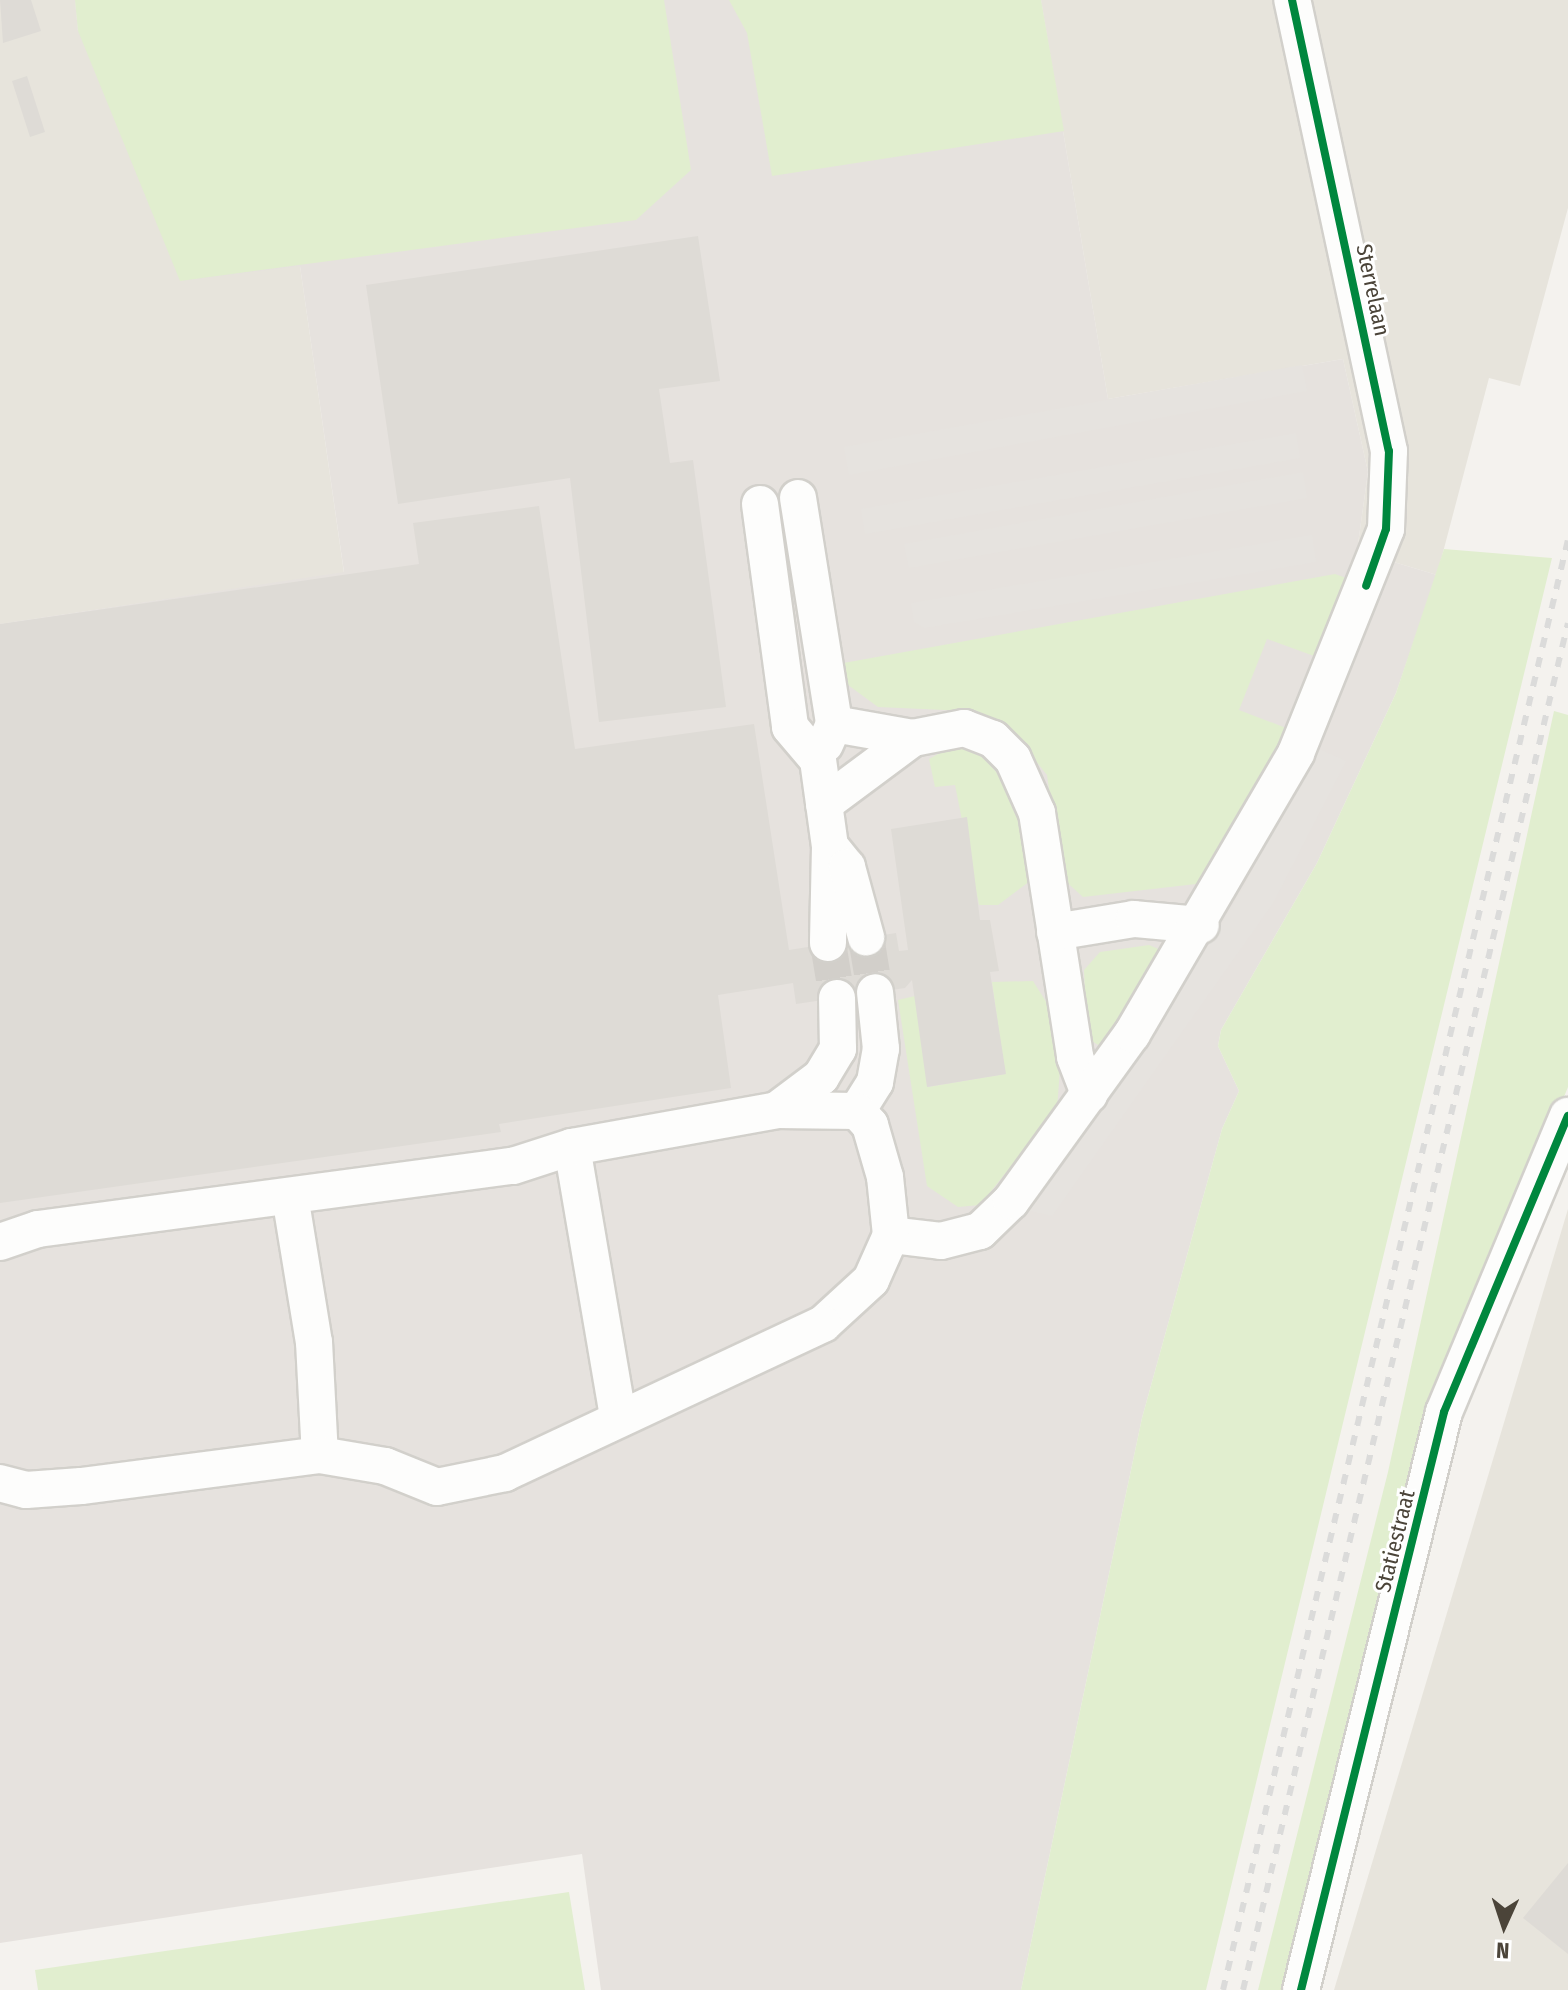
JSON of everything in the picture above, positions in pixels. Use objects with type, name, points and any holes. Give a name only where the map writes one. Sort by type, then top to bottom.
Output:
[{"type":"street","name":"Sterrelaan","points":[[891,1235],[941,1241],[980,1231],[1011,1201],[1089,1094],[1201,925],[1296,753],[1366,586],[1386,529],[1389,451],[1292,0]]},
{"type":"street","points":[[798,498],[834,724],[818,760],[830,846],[828,943]]},
{"type":"street","points":[[760,504],[790,727],[818,760]]},
{"type":"street","points":[[834,724],[913,738],[964,728],[993,739],[1013,759],[1037,813],[1075,1057],[1089,1094]]},
{"type":"street","points":[[824,804],[913,738]]},
{"type":"street","points":[[830,846],[847,867],[866,937]]},
{"type":"street","points":[[1055,932],[1134,919],[1201,925]]},
{"type":"street","points":[[857,1111],[875,1082],[881,1049],[875,992]]},
{"type":"street","points":[[777,1110],[821,1077],[838,1049],[837,998]]},
{"type":"street","points":[[0,1242],[38,1229],[513,1166],[572,1147],[777,1110],[857,1111],[870,1125],[885,1177],[891,1235],[871,1280],[823,1324],[758,1359],[618,1415],[556,1453],[437,1487],[385,1466],[320,1455],[81,1486],[26,1490],[0,1483]]},
{"type":"street","name":"Statiestraat","points":[[1301,1990],[1444,1412],[1568,1116]]},
{"type":"street","points":[[572,1147],[618,1415]]},
{"type":"street","points":[[290,1196],[314,1342],[320,1455]]},
{"type":"shaded area","points":[[0,0],[75,0],[78,31],[300,266],[344,573],[0,624]]},
{"type":"shaded area","points":[[75,0],[1041,0],[1108,399],[1343,359],[1368,472],[1357,551],[1437,575],[1396,693],[1317,863],[1221,1030],[1218,1046],[1239,1091],[1222,1129],[1142,1418],[1021,1990],[601,1990],[582,1854],[0,1943],[0,624],[344,572],[300,266],[180,281],[78,31]]},
{"type":"shaded area","points":[[1041,0],[1568,0],[1568,208],[1520,386],[1489,378],[1437,575],[1357,551],[1368,472],[1343,359],[1108,399]]},
{"type":"shaded area","points":[[1302,365],[1307,391],[849,475],[844,447]]},
{"type":"shaded area","points":[[1296,433],[1300,458],[865,534],[861,509]]},
{"type":"shaded area","points":[[1303,472],[1307,498],[909,568],[904,544]]},
{"type":"shaded area","points":[[1312,535],[1316,562],[924,628],[914,622],[911,603]]},
{"type":"shaded area","points":[[1314,747],[1346,761],[1273,903],[1052,1216],[1023,1209],[1179,994],[1244,887]]},
{"type":"shaded area","points":[[1568,1209],[1568,1990],[1334,1990]]},
{"type":"green space","points":[[75,0],[664,0],[691,170],[636,220],[180,281],[78,31]]},
{"type":"green space","points":[[729,0],[1041,0],[1064,131],[772,176],[747,33]]},
{"type":"green space","points":[[1444,549],[1552,558],[1206,1990],[1021,1990],[1142,1418],[1222,1129],[1239,1091],[1218,1046],[1221,1030],[1317,863],[1396,693]]},
{"type":"green space","points":[[1335,574],[1349,579],[1337,619],[1314,656],[1267,639],[1239,710],[1286,728],[1213,873],[1196,884],[1083,897],[1062,878],[1047,775],[1016,736],[967,711],[878,707],[844,682],[838,664]]},
{"type":"green space","points":[[1554,711],[1568,715],[1568,1087],[1441,1400],[1287,1990],[1258,1990],[1388,1472]]},
{"type":"green space","points":[[953,746],[976,747],[1017,798],[1030,881],[998,905],[979,905],[955,785],[935,787],[929,759]]},
{"type":"green space","points":[[1149,945],[1168,953],[1103,1048],[1087,1038],[1084,970],[1100,952]]},
{"type":"green space","points":[[1033,981],[1050,1008],[1060,1069],[1057,1109],[980,1205],[958,1207],[927,1186],[898,1000],[915,996],[928,1087],[1005,1074],[992,982]]},
{"type":"green space","points":[[569,1892],[585,1990],[38,1990],[35,1970]]},
{"type":"building","points":[[0,0],[31,0],[41,31],[3,43]]},
{"type":"building","points":[[27,76],[45,132],[30,137],[12,81]]},
{"type":"building","points":[[698,236],[720,381],[659,389],[670,463],[693,460],[726,707],[599,722],[570,478],[398,504],[366,285]]},
{"type":"building","points":[[539,506],[575,749],[754,724],[789,950],[896,933],[899,951],[908,950],[891,829],[967,817],[980,920],[990,920],[999,971],[990,972],[1006,1074],[927,1087],[912,980],[905,988],[796,1004],[793,983],[718,995],[731,1088],[499,1124],[501,1132],[0,1203],[0,624],[419,564],[413,523]]},
{"type":"building","points":[[1568,1863],[1568,1954],[1523,1918]]},
{"type":"tunnel","points":[[866,937],[875,992]]},
{"type":"tunnel","points":[[828,943],[837,998]]},
{"type":"railway","points":[[1223,1990],[1568,540]]},
{"type":"railway","points":[[1243,1990],[1568,623]]},
{"type":"cycle path","points":[[1292,0],[1389,451],[1386,529],[1366,586]]},
{"type":"cycle path","points":[[1301,1990],[1444,1412],[1568,1116]]}]
